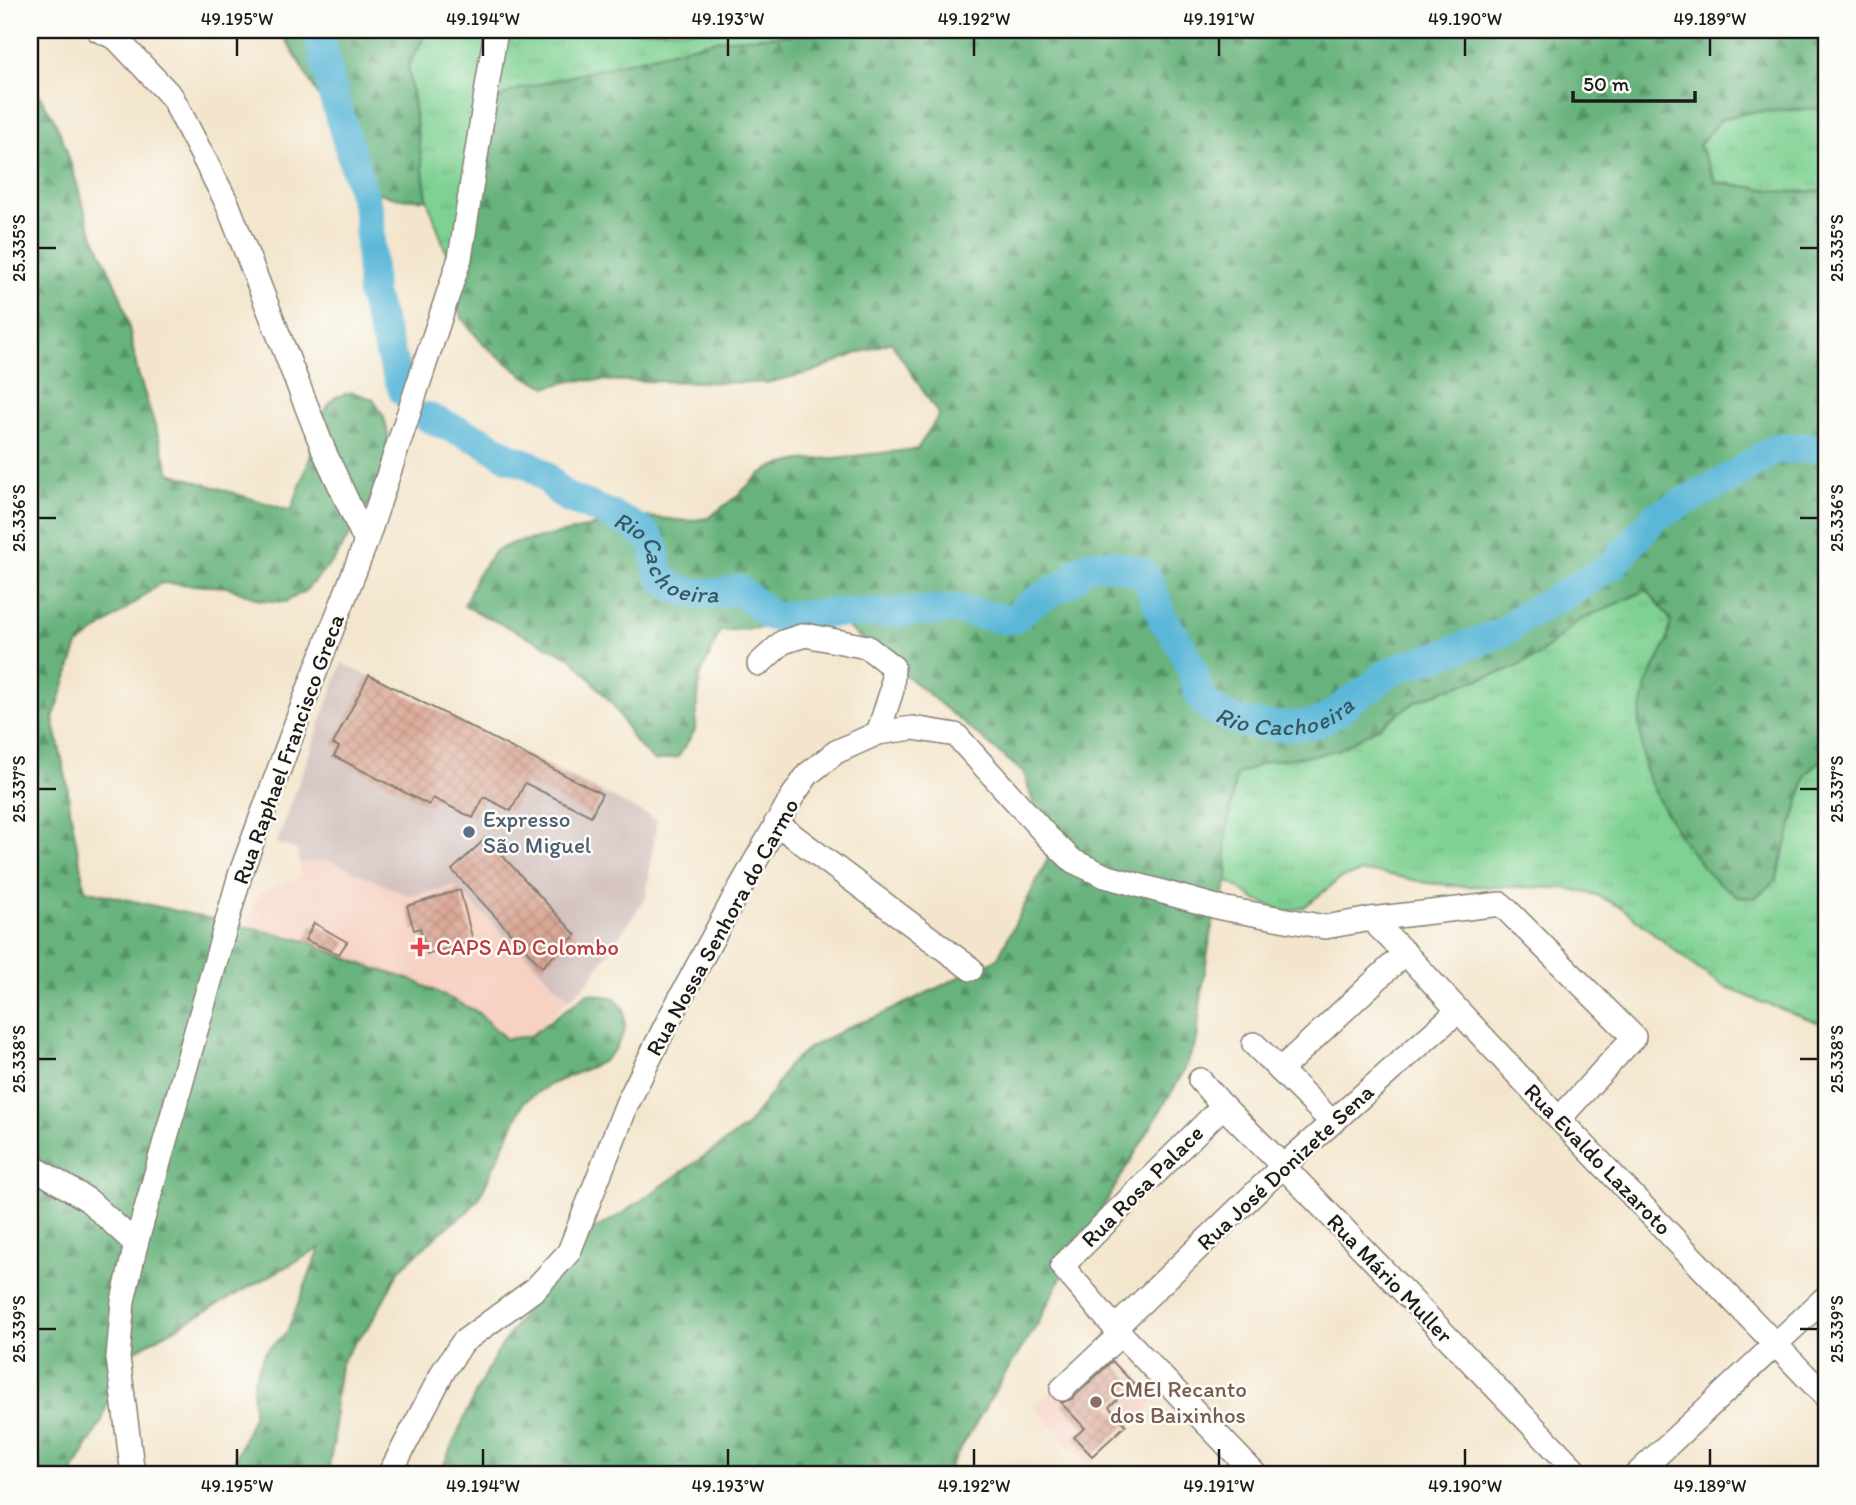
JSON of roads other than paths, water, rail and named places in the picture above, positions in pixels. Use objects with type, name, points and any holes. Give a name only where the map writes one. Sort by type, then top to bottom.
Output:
[{"type":"street","points":[[98,30],[116,38],[172,97],[227,203],[324,451],[366,542]]},
{"type":"street","name":"Rua Raphael Francisco Greca","points":[[133,1475],[118,1358],[122,1301],[136,1244],[240,875],[366,542],[460,258],[496,30]]},
{"type":"street","points":[[759,664],[783,642],[805,635],[867,647],[893,667],[892,690],[878,733]]},
{"type":"street","name":"Rua Nossa Senhora do Carmo","points":[[389,1475],[444,1370],[463,1342],[535,1289],[569,1252],[628,1104],[667,1023],[776,822],[808,774],[836,751],[878,733],[913,728],[956,735],[1073,861],[1105,876],[1221,908],[1325,927],[1501,904],[1634,1037],[1559,1119]]},
{"type":"street","points":[[776,822],[971,969]]},
{"type":"street","name":"Rua Evaldo Lazaroto","points":[[1371,919],[1826,1397]]},
{"type":"street","points":[[1280,1070],[1405,953]]},
{"type":"street","name":"Rua José Donizete Sena","points":[[1062,1389],[1283,1166],[1458,1011]]},
{"type":"street","points":[[1254,1044],[1332,1122]]},
{"type":"street","name":"Rua Mário Muller","points":[[1200,1080],[1580,1475]]},
{"type":"street","name":"Rua Rosa Palace","points":[[1118,1331],[1062,1266],[1223,1106]]},
{"type":"street","points":[[30,1165],[88,1200],[136,1244]]},
{"type":"street","points":[[1636,1475],[1826,1297]]},
{"type":"street","points":[[1118,1331],[1256,1475]]},
{"type":"waterway","name":"Rio Cachoeira","points":[[318,30],[334,98],[369,213],[372,294],[404,392]]},
{"type":"waterway","name":"Rio Cachoeira","points":[[427,417],[530,465],[568,498],[610,514],[641,531],[653,545],[659,571],[673,586],[706,594],[738,589],[771,616],[954,609],[1006,619],[1015,618],[1030,604],[1073,580],[1080,570],[1089,565],[1110,564],[1141,572],[1148,580],[1163,619],[1181,646],[1202,700],[1215,711],[1234,720],[1264,726],[1317,723],[1336,713],[1385,675],[1503,632],[1521,618],[1613,564],[1655,517],[1723,482],[1775,449],[1826,447]]},
{"type":"place","name":"Expresso São Miguel","points":[[469,832]]},
{"type":"place","name":"CAPS AD Colombo","points":[[420,947]]},
{"type":"place","name":"CMEI Recanto dos Baixinhos","points":[[1096,1402]]}]
